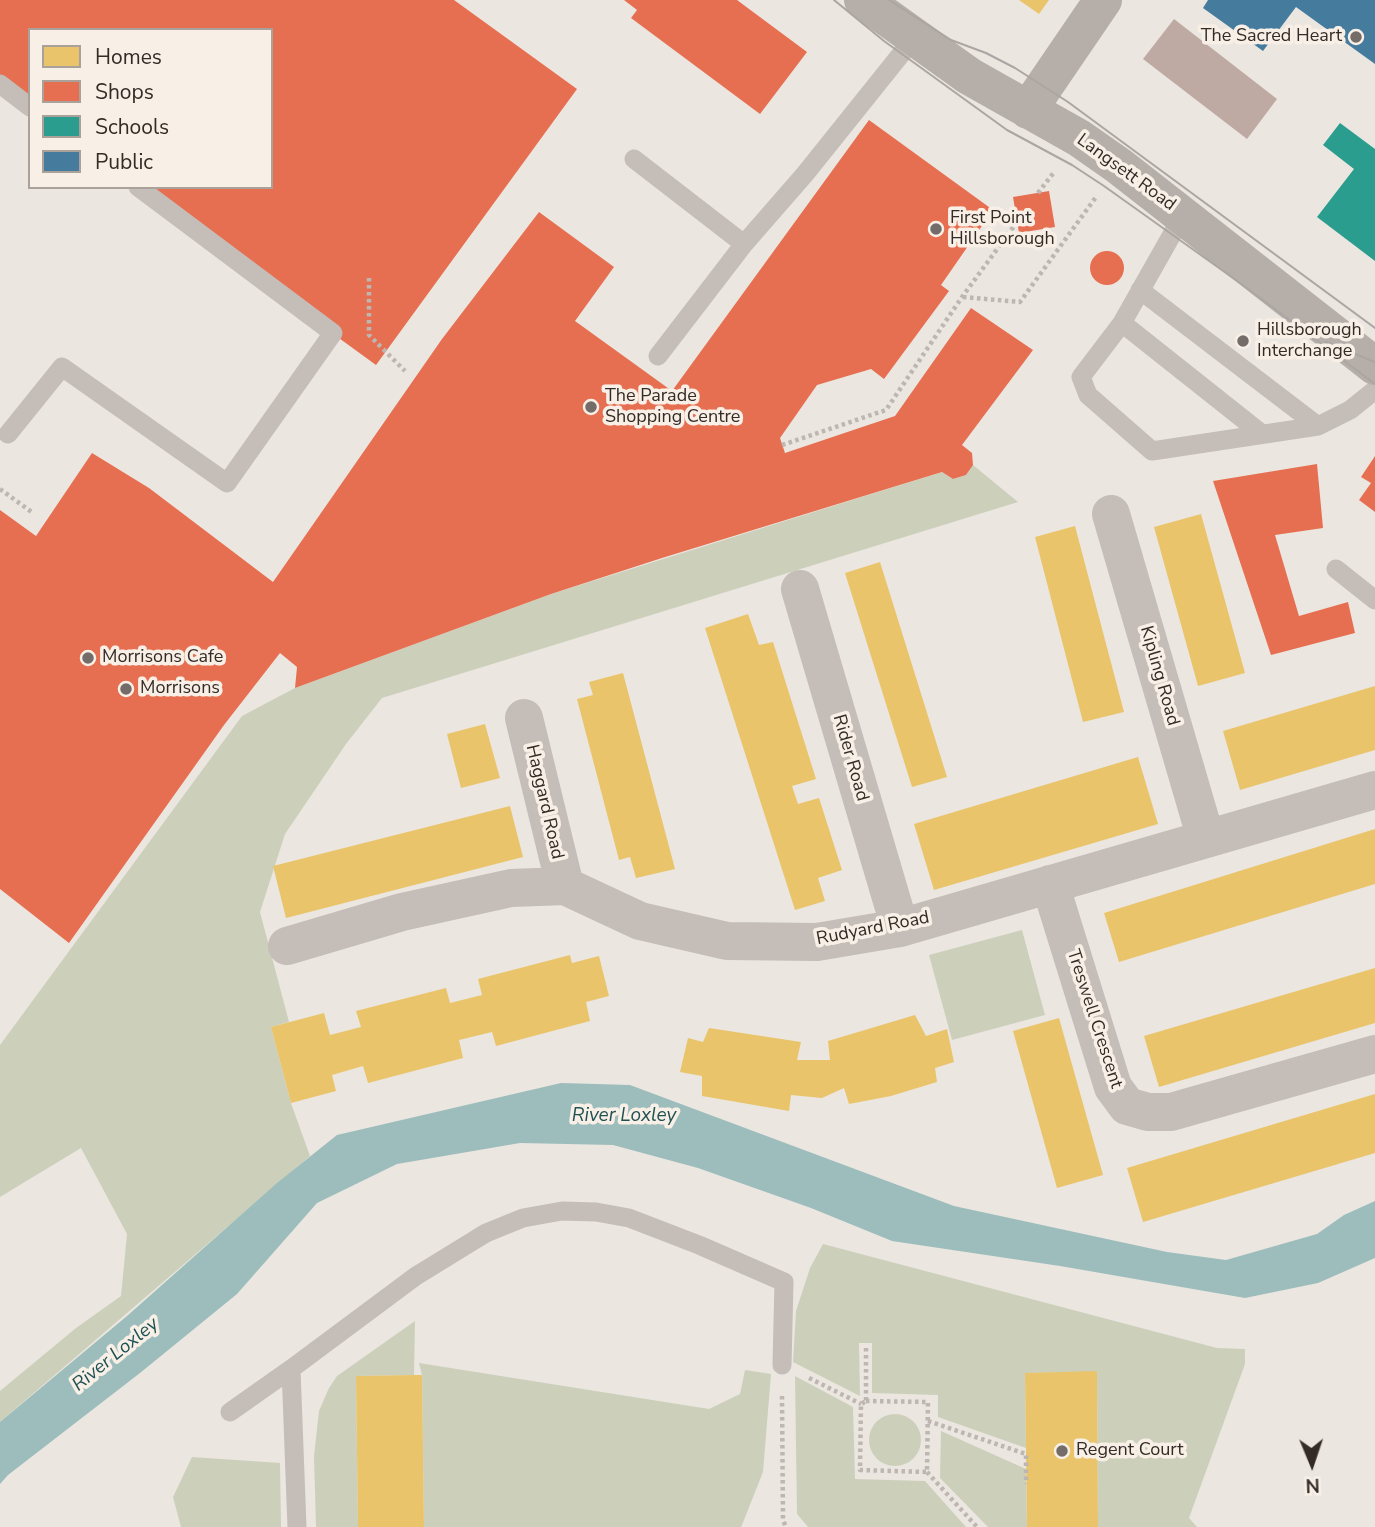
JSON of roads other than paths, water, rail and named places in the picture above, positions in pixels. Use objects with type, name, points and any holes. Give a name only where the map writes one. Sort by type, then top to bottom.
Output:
[{"type":"street","name":"Langsett Road","points":[[863,0],[969,76],[1079,138],[1119,166],[1375,366]]},
{"type":"street","points":[[1028,110],[1104,0]]},
{"type":"street","name":"Kipling Road","points":[[1111,514],[1206,839]]},
{"type":"street","name":"Rider Road","points":[[800,589],[900,928]]},
{"type":"street","name":"Haggard Road","points":[[524,718],[565,887]]},
{"type":"street","name":"Rudyard Road","points":[[287,946],[402,912],[511,888],[565,887],[640,921],[727,941],[817,942],[900,928],[1375,790]]},
{"type":"street","name":"Treswell Crescent","points":[[1051,884],[1113,1087],[1127,1106],[1148,1112],[1171,1112],[1375,1054]]},
{"type":"lane","points":[[658,356],[744,244],[805,174],[914,38]]},
{"type":"lane","points":[[0,85],[28,106]]},
{"type":"lane","points":[[634,159],[744,244]]},
{"type":"lane","points":[[8,434],[62,367],[226,483],[333,333],[141,189]]},
{"type":"lane","points":[[1183,215],[1122,323],[1082,377],[1088,395],[1152,451],[1318,426],[1350,410],[1375,390]]},
{"type":"lane","points":[[1140,290],[1318,426]]},
{"type":"lane","points":[[1122,323],[1262,434]]},
{"type":"lane","points":[[1336,569],[1375,600]]},
{"type":"lane","points":[[230,1412],[416,1276],[486,1233],[523,1218],[562,1211],[596,1212],[629,1218],[784,1282],[782,1365]]},
{"type":"lane","points":[[292,1369],[297,1527]]},
{"type":"water","name":"River Loxley","points":[[561,1083],[630,1085],[954,1206],[1167,1252],[1226,1260],[1317,1234],[1344,1215],[1375,1201],[1375,1258],[1318,1283],[1245,1298],[1060,1266],[892,1241],[811,1208],[698,1168],[613,1145],[520,1143],[397,1164],[317,1203],[237,1294],[0,1484],[0,1422],[127,1316],[277,1183],[337,1135]]},
{"type":"tram line","points":[[834,0],[884,41],[1007,130],[1072,165],[1104,186],[1375,384]]},
{"type":"tram line","points":[[889,0],[951,40],[986,53],[1015,68],[1068,102],[1375,328]]},
{"type":"tram line","points":[[1326,342],[1375,362]]},
{"type":"place","name":"The Sacred Heart","points":[[1356,37]]},
{"type":"place","name":"First Point Hillsborough","points":[[936,229]]},
{"type":"place","name":"Hillsborough Interchange","points":[[1243,341]]},
{"type":"place","name":"The Parade Shopping Centre","points":[[591,407]]},
{"type":"place","name":"Morrisons Cafe","points":[[88,658]]},
{"type":"place","name":"Morrisons","points":[[126,689]]},
{"type":"place","name":"Regent Court","points":[[1062,1451]]}]
